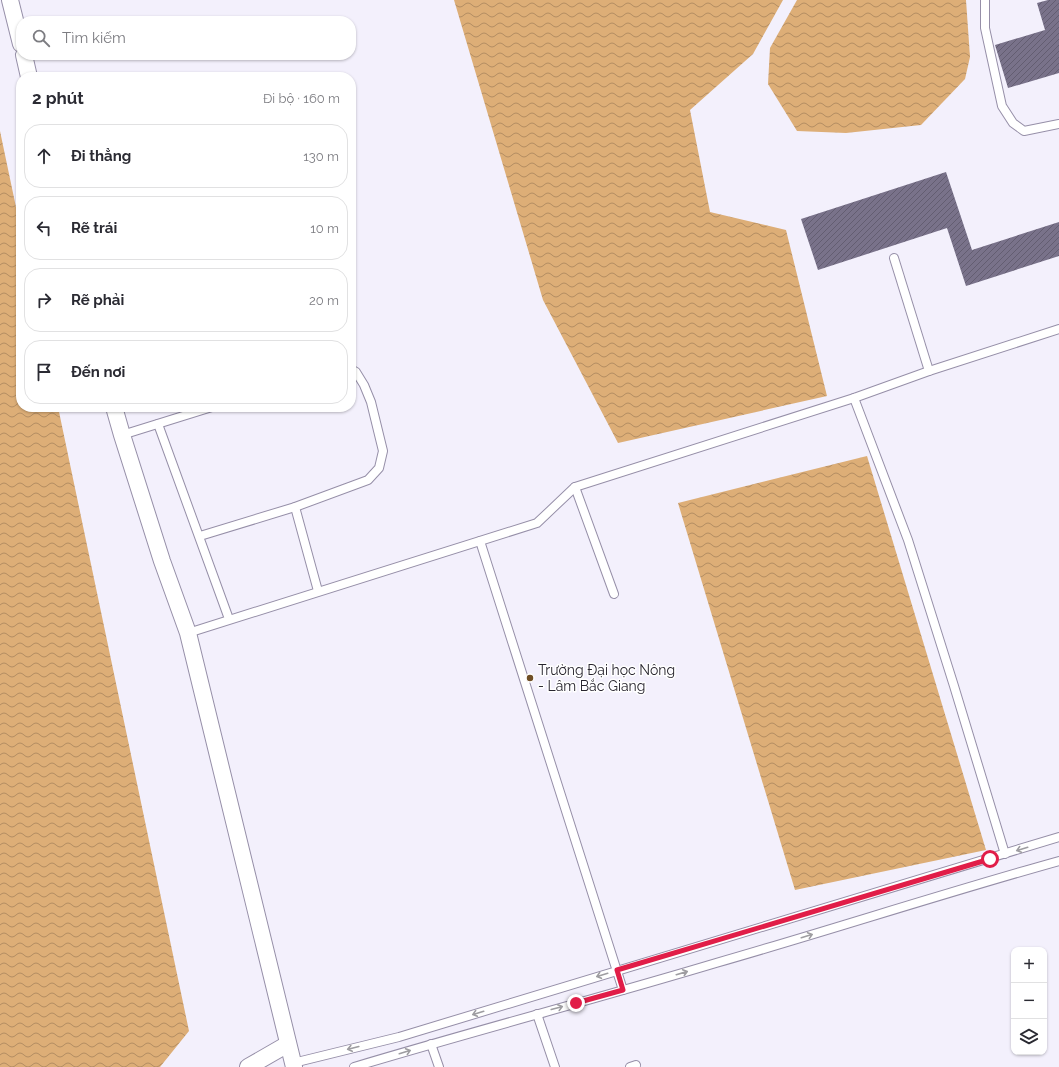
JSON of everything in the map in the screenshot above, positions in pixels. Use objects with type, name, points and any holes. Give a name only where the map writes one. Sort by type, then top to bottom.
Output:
[{"type":"street","points":[[10,0],[16,24]]},
{"type":"street","points":[[25,60],[29,72]]},
{"type":"street","points":[[115,412],[162,561],[188,633],[293,1065]]},
{"type":"street","points":[[248,1067],[288,1044]]},
{"type":"lane","points":[[985,0],[985,28],[1002,106],[1013,123],[1024,132],[1059,124]]},
{"type":"lane","points":[[894,258],[929,371]]},
{"type":"lane","points":[[188,633],[537,523],[575,488],[854,398],[929,371],[1059,329]]},
{"type":"lane","points":[[200,536],[295,507],[368,480],[379,468],[383,452],[371,402],[364,385],[356,372]]},
{"type":"lane","points":[[854,398],[908,540],[1005,854]]},
{"type":"lane","points":[[122,435],[196,412]]},
{"type":"lane","points":[[158,424],[229,619]]},
{"type":"lane","points":[[575,488],[614,594]]},
{"type":"lane","points":[[295,507],[318,591]]},
{"type":"lane","points":[[480,541],[623,990]]},
{"type":"lane","points":[[293,1065],[399,1037],[1059,837]]},
{"type":"lane","points":[[354,1067],[623,990],[961,888],[1059,861]]},
{"type":"lane","points":[[537,1014],[555,1067]]},
{"type":"lane","points":[[431,1044],[439,1067]]},
{"type":"water","points":[[454,0],[783,0],[753,54],[690,110],[710,212],[786,230],[827,396],[618,443],[543,300]]},
{"type":"water","points":[[797,0],[966,0],[970,57],[965,79],[921,125],[846,133],[797,131],[768,84],[770,48]]},
{"type":"water","points":[[0,131],[16,207],[16,412],[59,412],[189,1031],[160,1067],[0,1067]]},
{"type":"water","points":[[867,456],[986,850],[795,890],[678,503]]},
{"type":"building","points":[[1048,0],[1059,0],[1059,73],[1008,88],[995,45],[1045,30],[1037,3]]},
{"type":"building","points":[[946,172],[972,250],[1059,222],[1059,256],[966,286],[947,228],[818,270],[801,219]]},
{"type":"place","name":"Trường Đại học Nông - Lâm Bắc Giang","points":[[530,678]]},
{"type":"route","points":[[576,1003],[623,990],[617,970],[990,859]]}]
